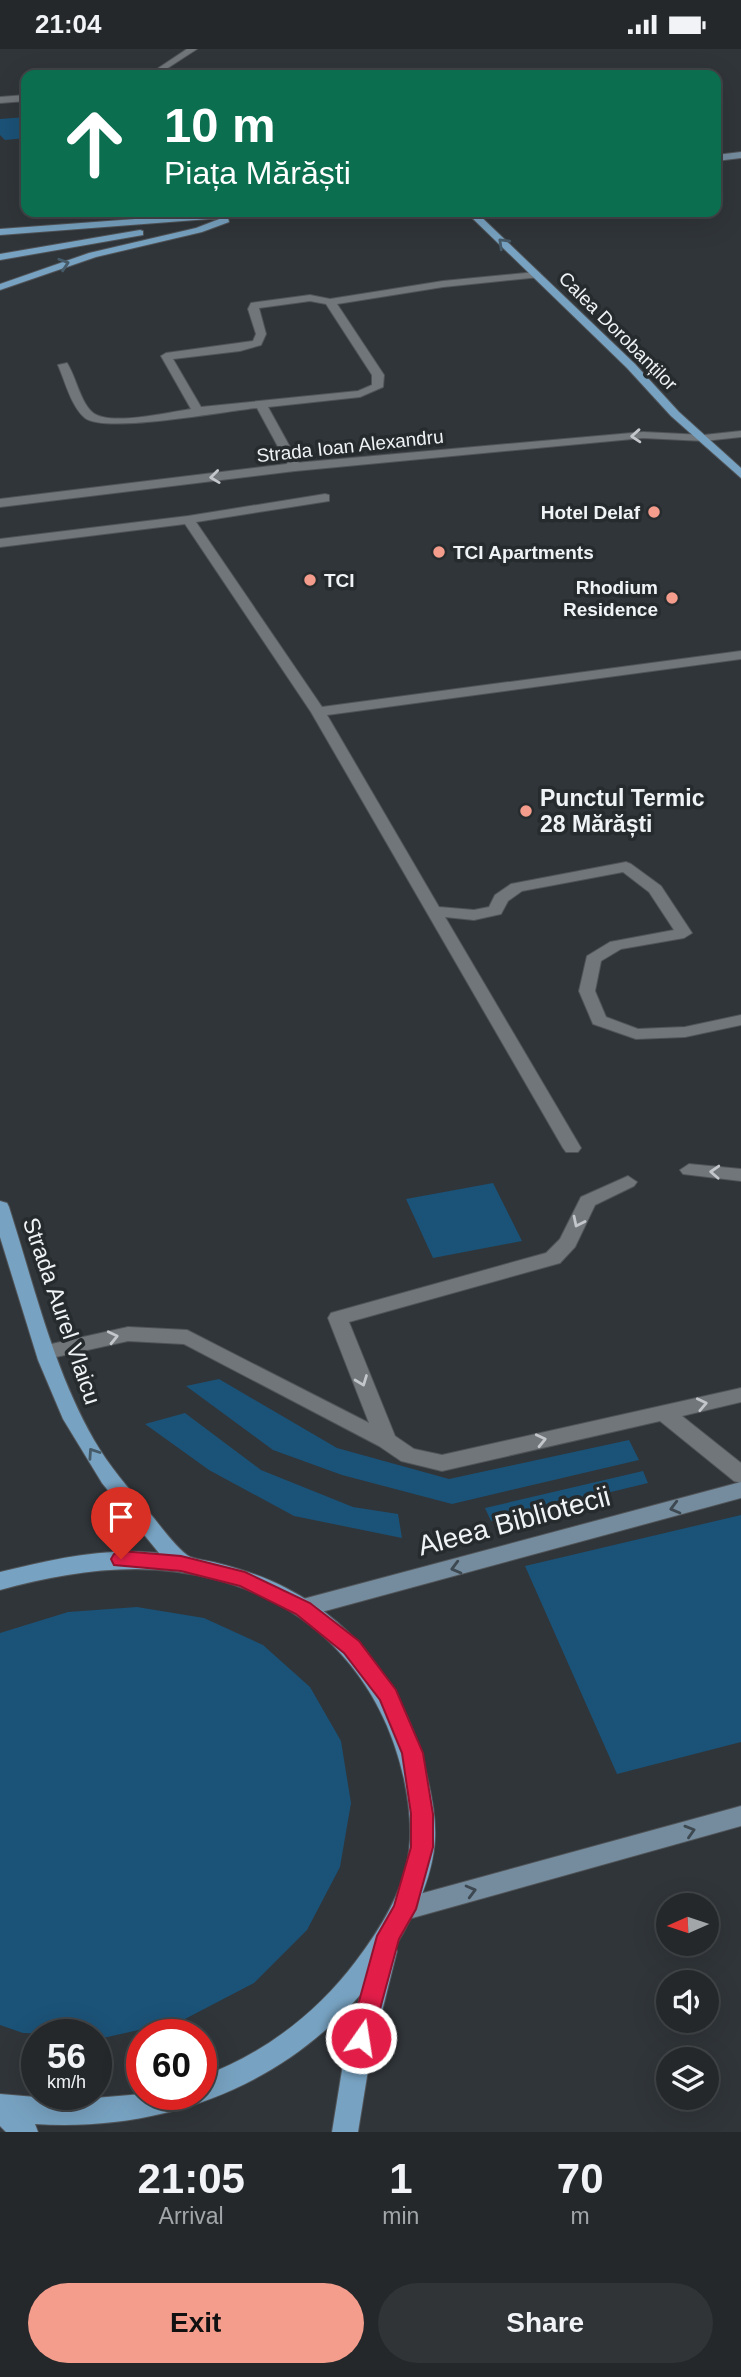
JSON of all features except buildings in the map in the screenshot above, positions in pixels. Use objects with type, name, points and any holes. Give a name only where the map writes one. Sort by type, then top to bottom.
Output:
[{"type":"main road","points":[[721,157],[741,155]]},
{"type":"main road","points":[[0,232],[190,217]]},
{"type":"main road","points":[[0,257],[192,225],[218,217]]},
{"type":"main road","points":[[0,287],[93,255],[199,230],[234,217]]},
{"type":"main road","name":"Calea Dorobanților","points":[[476,217],[631,366],[675,414],[741,474]]},
{"type":"main road","name":"Strada Aurel Vlaicu","points":[[0,1207],[64,1401],[89,1447],[118,1489],[181,1563]]},
{"type":"main road","name":"Aleea Bibliotecii","points":[[303,1608],[741,1490]]},
{"type":"main road","points":[[0,1581],[60,1565],[121,1559],[181,1563],[245,1580],[303,1608],[351,1647],[388,1696],[412,1753],[422,1814],[422,1847],[405,1909],[349,1993],[295,2042],[230,2081],[217,2085]]},
{"type":"main road","points":[[405,1909],[741,1816]]},
{"type":"main road","points":[[345,2132],[356,2064],[388,1936]]},
{"type":"main road","points":[[1,2108],[78,2115],[126,2109]]},
{"type":"main road","points":[[1,2108],[25,2132]]},
{"type":"street","points":[[160,70],[193,49]]},
{"type":"street","points":[[0,100],[21,98]]},
{"type":"street","points":[[198,411],[166,356],[240,348],[257,342],[261,334],[253,309],[255,305],[310,298],[330,302],[443,284],[536,275]]},
{"type":"street","points":[[63,365],[88,415],[97,421],[114,422],[360,394],[377,387],[378,375],[330,302]]},
{"type":"street","points":[[261,405],[295,467]]},
{"type":"street","name":"Strada Ioan Alexandru","points":[[0,503],[295,467],[643,435],[704,438],[741,434]]},
{"type":"street","points":[[0,543],[188,520],[325,498]]},
{"type":"street","points":[[188,520],[318,712],[572,1148]]},
{"type":"street","points":[[318,712],[741,655]]},
{"type":"street","points":[[434,911],[474,915],[495,911],[501,898],[517,887],[626,867],[655,889],[684,933],[617,945],[593,960],[587,991],[599,1020],[636,1034],[685,1032],[741,1020]]},
{"type":"street","points":[[689,1170],[741,1175]]},
{"type":"street","points":[[386,1441],[338,1318],[553,1258],[568,1242],[588,1201],[628,1182]]},
{"type":"street","points":[[47,1352],[128,1334],[187,1336],[386,1441],[408,1456],[442,1463],[741,1395]]},
{"type":"street","points":[[663,1412],[741,1475]]},
{"type":"shaded area","points":[[21,117],[21,138],[5,140],[0,135],[0,119]]},
{"type":"shaded area","points":[[493,1183],[522,1241],[433,1258],[406,1199]]},
{"type":"shaded area","points":[[219,1379],[337,1448],[449,1479],[629,1440],[639,1460],[452,1504],[342,1475],[273,1450],[186,1386]]},
{"type":"shaded area","points":[[185,1413],[261,1470],[353,1507],[398,1514],[402,1538],[294,1516],[209,1470],[145,1424]]},
{"type":"shaded area","points":[[643,1471],[648,1483],[491,1521],[485,1508]]},
{"type":"shaded area","points":[[741,1515],[741,1742],[617,1774],[525,1566]]},
{"type":"shaded area","points":[[137,1607],[204,1618],[263,1645],[310,1687],[341,1741],[351,1803],[340,1867],[307,1930],[254,1983],[185,2019],[126,2019],[126,2033],[112,2036],[112,2019],[21,2019],[21,2032],[0,2025],[0,1633],[68,1612]]},
{"type":"place","name":"Hotel Delaf","points":[[654,512]]},
{"type":"place","name":"TCI Apartments","points":[[439,552]]},
{"type":"place","name":"TCI","points":[[310,580]]},
{"type":"place","name":"Rhodium Residence","points":[[672,598]]},
{"type":"place","name":"Punctul Termic 28 Mărăști","points":[[526,811]]},
{"type":"route","points":[[121,1559],[181,1563],[245,1580],[303,1608],[351,1647],[388,1696],[412,1753],[422,1814],[422,1847],[405,1909],[388,1936],[361,2038]]}]
